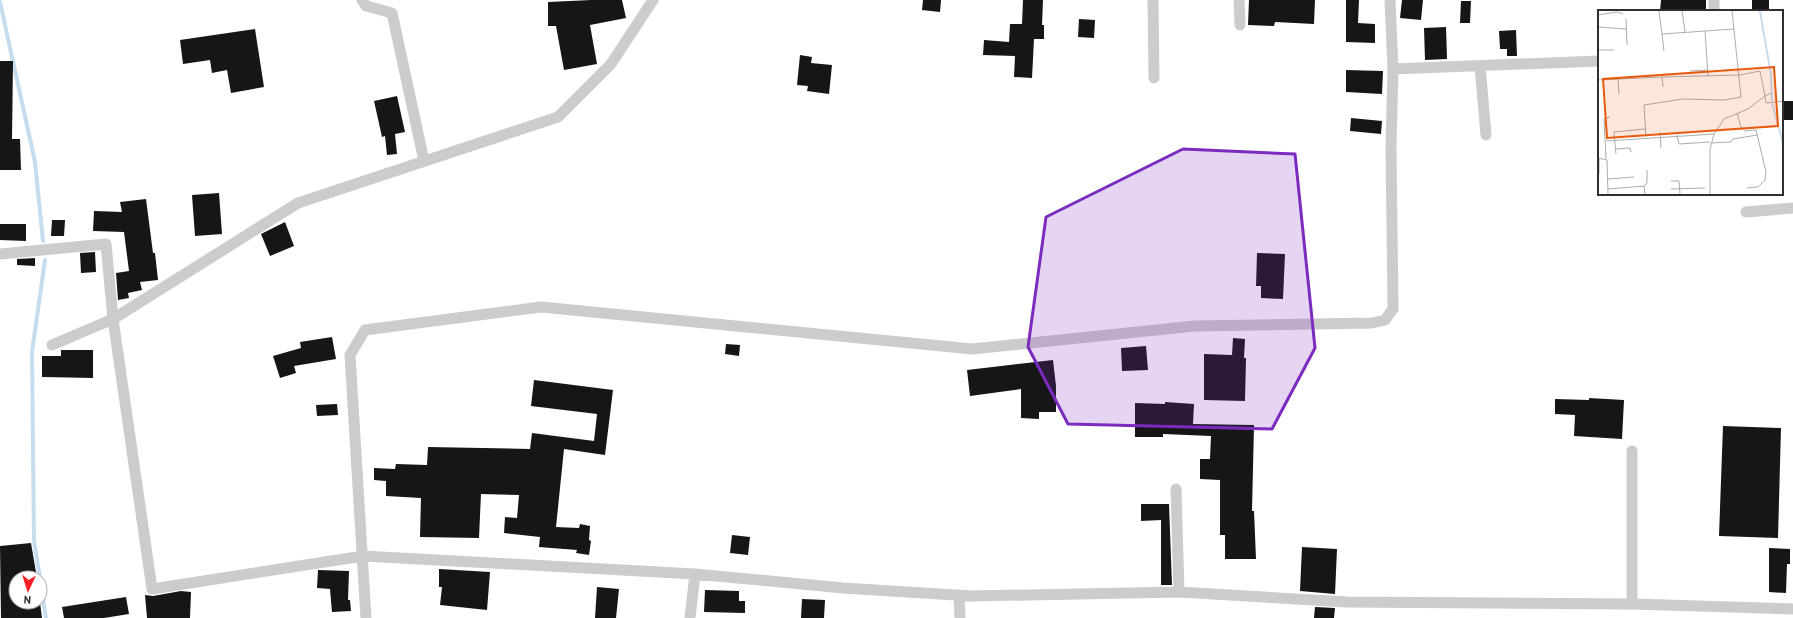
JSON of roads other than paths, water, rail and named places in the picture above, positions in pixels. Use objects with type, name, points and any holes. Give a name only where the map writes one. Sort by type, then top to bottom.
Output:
[{"type":"street","points":[[362,0],[366,6],[392,13],[424,161]]},
{"type":"street","points":[[52,345],[113,319],[298,203],[558,117],[611,64],[653,0]]},
{"type":"street","points":[[1153,0],[1154,78]]},
{"type":"street","points":[[1239,0],[1240,25]]},
{"type":"street","points":[[366,618],[350,355],[365,330],[541,307],[972,349],[1195,326],[1372,323],[1385,320],[1393,309],[1391,146],[1393,69],[1390,0]]},
{"type":"street","points":[[1393,69],[1598,61]]},
{"type":"street","points":[[1480,66],[1486,135]]},
{"type":"street","points":[[1746,212],[1793,208]]},
{"type":"street","points":[[0,254],[106,244],[113,319],[152,589],[363,556],[695,574],[843,588],[959,595],[1180,592],[1347,602],[1632,604],[1793,609]]},
{"type":"street","points":[[1632,451],[1632,604]]},
{"type":"street","points":[[1176,489],[1180,592]]},
{"type":"street","points":[[690,618],[695,574]]},
{"type":"street","points":[[959,595],[960,618]]},
{"type":"waterway","points":[[0,2],[35,162],[43,241]]},
{"type":"waterway","points":[[39,570],[34,541],[32,352],[45,260]]},
{"type":"waterway","points":[[45,610],[46,618]]}]
